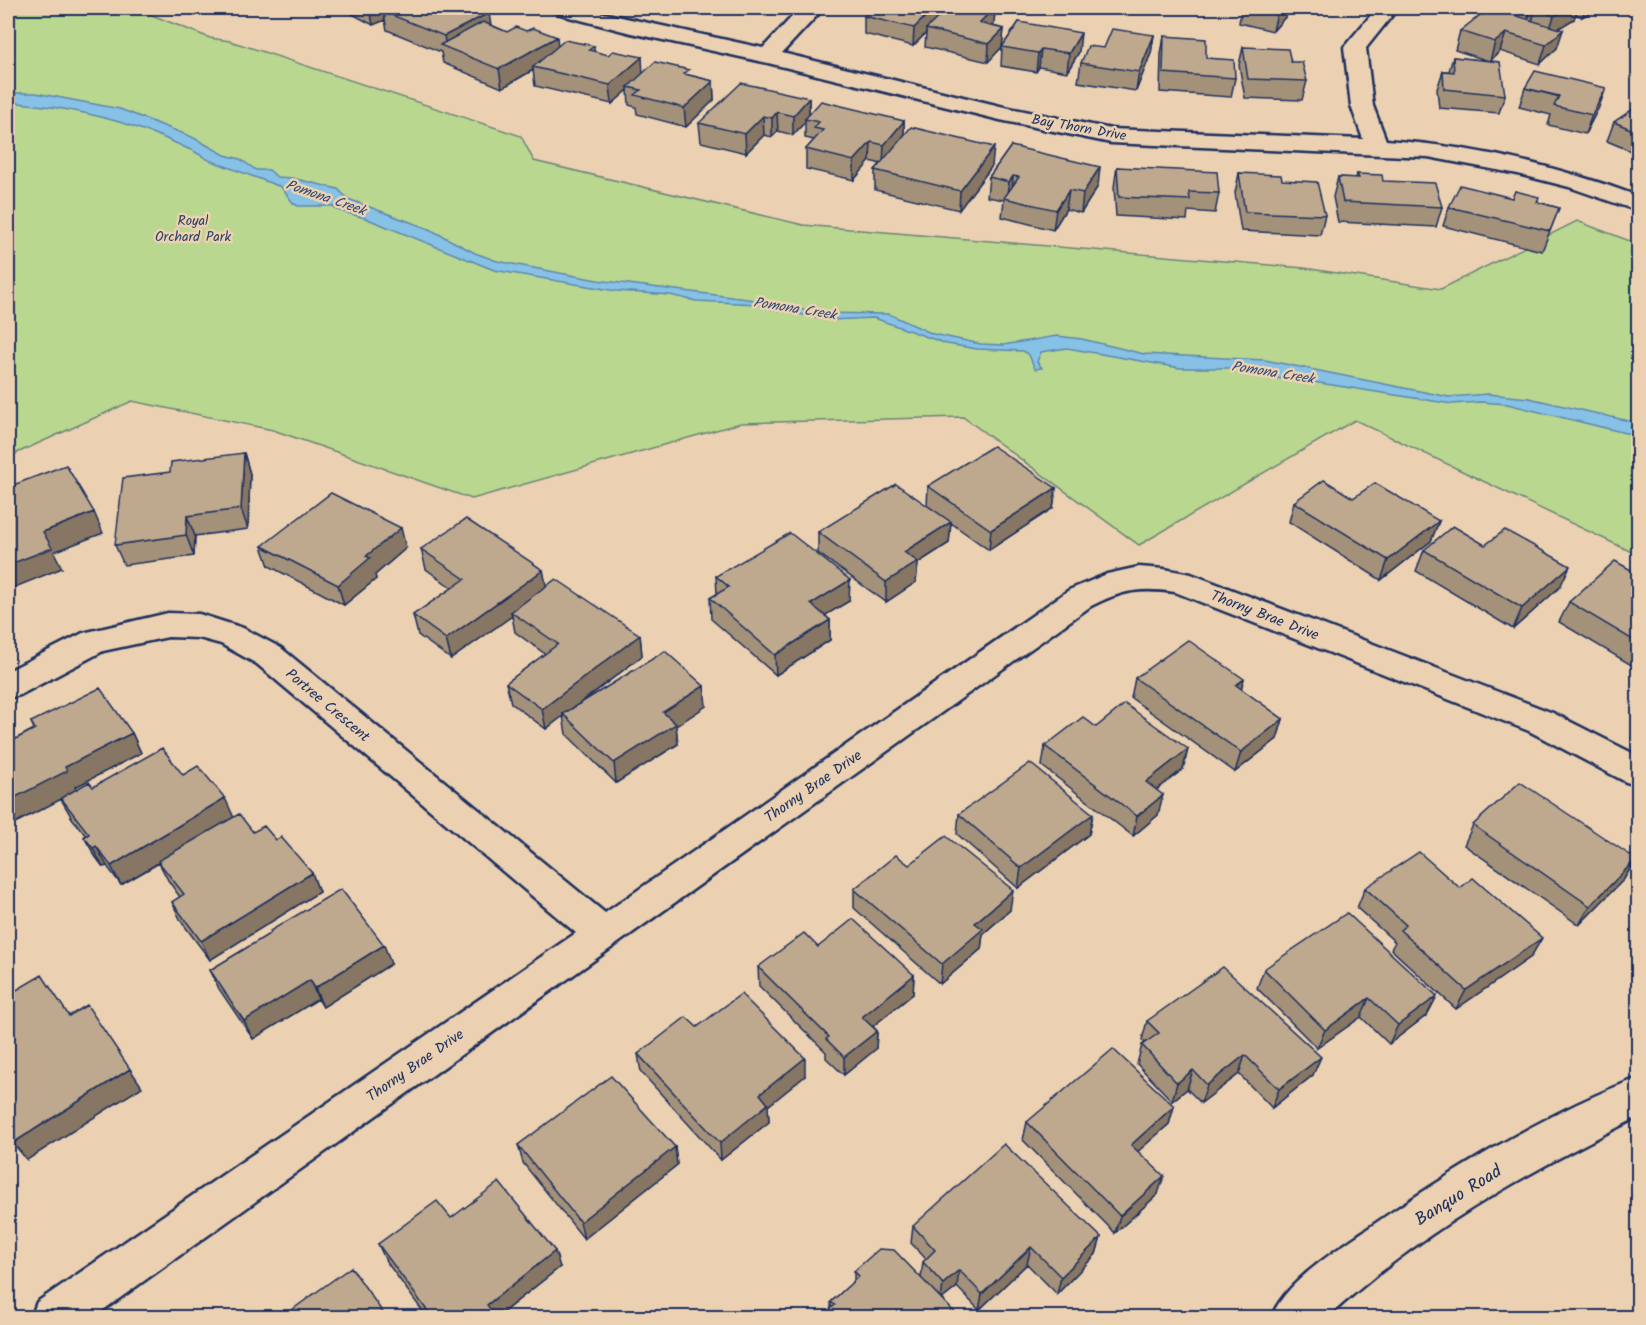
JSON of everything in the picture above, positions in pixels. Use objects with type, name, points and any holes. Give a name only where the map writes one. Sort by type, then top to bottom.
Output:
[{"type":"street","name":"Bay Thorn Drive","points":[[562,8],[631,27],[768,56],[1000,113],[1111,136],[1428,150],[1518,167],[1578,182],[1638,204]]},
{"type":"street","points":[[768,56],[809,10],[814,8]]},
{"type":"street","points":[[1377,146],[1362,106],[1355,47],[1388,8]]},
{"type":"street","name":"Thorny Brae Drive","points":[[52,1317],[604,934],[1080,598],[1113,582],[1146,576],[1180,582],[1541,722],[1638,772]]},
{"type":"street","name":"Portree Crescent","points":[[8,686],[95,641],[168,625],[199,626],[232,636],[269,656],[604,934]]},
{"type":"street","name":"Banquo Road","points":[[1293,1317],[1343,1272],[1447,1199],[1552,1139],[1638,1097]]},
{"type":"green space","name":"Royal Orchard Park","points":[[8,8],[134,8],[210,38],[230,41],[521,136],[534,161],[803,225],[1304,268],[1441,289],[1577,221],[1638,244],[1638,555],[1355,420],[1139,545],[963,417],[741,423],[472,499],[273,430],[132,401],[8,457]]},
{"type":"water","name":"Pomona Creek","points":[[8,93],[36,93],[120,109],[192,137],[225,155],[240,159],[256,170],[269,170],[277,177],[292,178],[338,189],[348,199],[429,229],[475,253],[497,261],[597,280],[763,301],[817,313],[889,314],[933,334],[981,344],[1003,345],[1057,336],[1082,339],[1144,354],[1265,360],[1449,397],[1488,394],[1529,398],[1638,423],[1638,436],[1507,404],[1480,402],[1452,404],[1294,379],[1268,378],[1234,368],[1180,368],[1067,348],[1041,352],[1037,362],[1042,368],[1035,369],[1029,355],[1023,351],[977,349],[947,344],[874,318],[830,320],[767,308],[758,304],[696,301],[670,295],[616,291],[494,270],[365,218],[337,210],[333,206],[298,206],[281,187],[210,161],[157,135],[81,112],[8,102]]},
{"type":"building","points":[[392,8],[474,8],[489,13],[444,36],[384,12]]},
{"type":"building","points":[[873,8],[934,8],[914,28],[864,16]]},
{"type":"building","points":[[948,8],[994,8],[979,23],[1004,29],[989,44],[926,29]]},
{"type":"building","points":[[1255,8],[1281,8],[1277,13]]},
{"type":"building","points":[[1489,8],[1563,30],[1546,45],[1506,33],[1495,42],[1460,31]]},
{"type":"building","points":[[1516,8],[1568,8],[1554,16],[1536,9],[1530,13]]},
{"type":"building","points":[[483,22],[507,32],[516,27],[526,31],[533,28],[557,37],[499,69],[440,45]]},
{"type":"building","points":[[1019,22],[1081,33],[1069,53],[1041,49],[1038,53],[1002,47]]},
{"type":"building","points":[[1112,29],[1154,35],[1139,72],[1081,63],[1088,46],[1104,48]]},
{"type":"building","points":[[1164,36],[1206,39],[1206,58],[1234,60],[1235,78],[1163,73]]},
{"type":"building","points":[[565,40],[594,46],[589,50],[608,55],[613,51],[642,57],[610,85],[533,67]]},
{"type":"building","points":[[1243,47],[1288,49],[1291,62],[1302,62],[1307,81],[1248,79]]},
{"type":"building","points":[[1453,57],[1500,62],[1505,95],[1444,89],[1443,71],[1454,72]]},
{"type":"building","points":[[655,62],[689,70],[684,74],[713,81],[684,108],[635,95],[641,90],[628,87]]},
{"type":"building","points":[[1535,71],[1606,88],[1592,115],[1554,106],[1559,96],[1525,88]]},
{"type":"building","points":[[741,83],[809,98],[793,116],[777,112],[772,118],[763,116],[745,134],[699,123]]},
{"type":"building","points":[[821,101],[904,121],[884,145],[871,142],[854,161],[806,149],[823,130],[814,128],[819,122],[805,119]]},
{"type":"building","points":[[1638,106],[1638,132],[1614,122]]},
{"type":"building","points":[[911,127],[994,147],[960,191],[875,170]]},
{"type":"building","points":[[1011,146],[1100,167],[1083,193],[1069,190],[1056,210],[1004,198],[1019,177],[1013,176],[1009,182],[989,177]]},
{"type":"building","points":[[1117,167],[1217,172],[1219,193],[1189,192],[1190,200],[1119,197]]},
{"type":"building","points":[[1239,173],[1281,175],[1282,180],[1317,182],[1325,215],[1245,212]]},
{"type":"building","points":[[1357,174],[1382,175],[1383,181],[1435,183],[1442,207],[1343,202],[1338,177],[1359,178]]},
{"type":"building","points":[[1460,185],[1512,198],[1515,191],[1539,197],[1537,202],[1559,208],[1550,231],[1449,207]]},
{"type":"building","points":[[993,446],[1056,488],[991,530],[928,486]]},
{"type":"building","points":[[244,453],[241,509],[187,516],[186,535],[115,545],[123,478],[170,472],[171,462]]},
{"type":"building","points":[[66,465],[94,512],[43,532],[52,548],[8,565],[8,487]]},
{"type":"building","points":[[1324,480],[1353,498],[1375,483],[1439,521],[1388,560],[1294,502]]},
{"type":"building","points":[[896,484],[951,522],[904,552],[918,562],[886,582],[818,532]]},
{"type":"building","points":[[331,493],[401,528],[366,556],[370,558],[338,585],[262,546]]},
{"type":"building","points":[[466,519],[543,570],[446,639],[413,615],[465,579],[421,549]]},
{"type":"building","points":[[1453,526],[1485,545],[1505,530],[1570,566],[1522,608],[1424,550]]},
{"type":"building","points":[[790,533],[850,580],[811,604],[830,620],[775,655],[710,598],[729,587],[716,576]]},
{"type":"building","points":[[1615,561],[1638,574],[1638,643],[1569,602]]},
{"type":"building","points":[[556,579],[640,635],[542,709],[506,683],[558,644],[511,612]]},
{"type":"building","points":[[1188,640],[1244,679],[1236,685],[1283,719],[1241,752],[1135,678]]},
{"type":"building","points":[[665,651],[704,686],[663,712],[676,724],[614,763],[563,714]]},
{"type":"building","points":[[100,688],[132,733],[65,767],[67,771],[8,801],[8,743],[35,729],[31,722]]},
{"type":"building","points":[[1125,704],[1188,749],[1146,782],[1163,795],[1137,816],[1045,746],[1083,717],[1096,727]]},
{"type":"building","points":[[162,748],[183,775],[198,766],[225,798],[111,866],[96,846],[93,848],[84,837],[89,834],[61,798],[89,782],[93,787]]},
{"type":"building","points":[[1030,763],[1093,814],[1021,868],[959,814]]},
{"type":"building","points":[[1520,782],[1636,859],[1590,906],[1473,825]]},
{"type":"building","points":[[239,814],[253,832],[264,826],[276,840],[281,837],[312,873],[201,941],[172,902],[184,894],[158,861]]},
{"type":"building","points":[[946,836],[1013,890],[975,923],[983,929],[942,964],[854,889],[896,855],[909,865]]},
{"type":"building","points":[[1419,852],[1460,888],[1473,878],[1542,938],[1466,990],[1400,930],[1406,925],[1365,888]]},
{"type":"building","points":[[341,889],[384,945],[315,988],[310,980],[244,1021],[210,970]]},
{"type":"building","points":[[1347,913],[1437,996],[1398,1025],[1369,998],[1325,1030],[1264,969]]},
{"type":"building","points":[[853,919],[914,975],[862,1017],[877,1031],[844,1057],[826,1039],[829,1037],[758,967],[804,933],[818,947]]},
{"type":"building","points":[[1223,967],[1321,1057],[1279,1089],[1245,1055],[1207,1085],[1193,1070],[1177,1083],[1142,1045],[1159,1033],[1147,1021]]},
{"type":"building","points":[[42,975],[69,1016],[87,1005],[130,1069],[13,1143],[8,1133],[8,995]]},
{"type":"building","points":[[741,994],[805,1058],[760,1094],[768,1104],[720,1143],[638,1054],[686,1017],[697,1027]]},
{"type":"building","points":[[1113,1049],[1174,1106],[1131,1145],[1164,1176],[1120,1216],[1027,1122]]},
{"type":"building","points":[[611,1076],[675,1147],[580,1222],[518,1145]]},
{"type":"building","points":[[1004,1144],[1101,1237],[1061,1277],[1031,1247],[982,1294],[959,1270],[943,1284],[923,1262],[935,1250],[913,1226]]},
{"type":"building","points":[[499,1182],[555,1251],[487,1305],[496,1317],[432,1317],[378,1244],[437,1201],[451,1218]]},
{"type":"building","points":[[879,1249],[894,1250],[959,1317],[821,1317],[835,1305],[831,1302],[859,1276],[854,1271]]},
{"type":"building","points":[[351,1267],[386,1317],[282,1317]]}]
